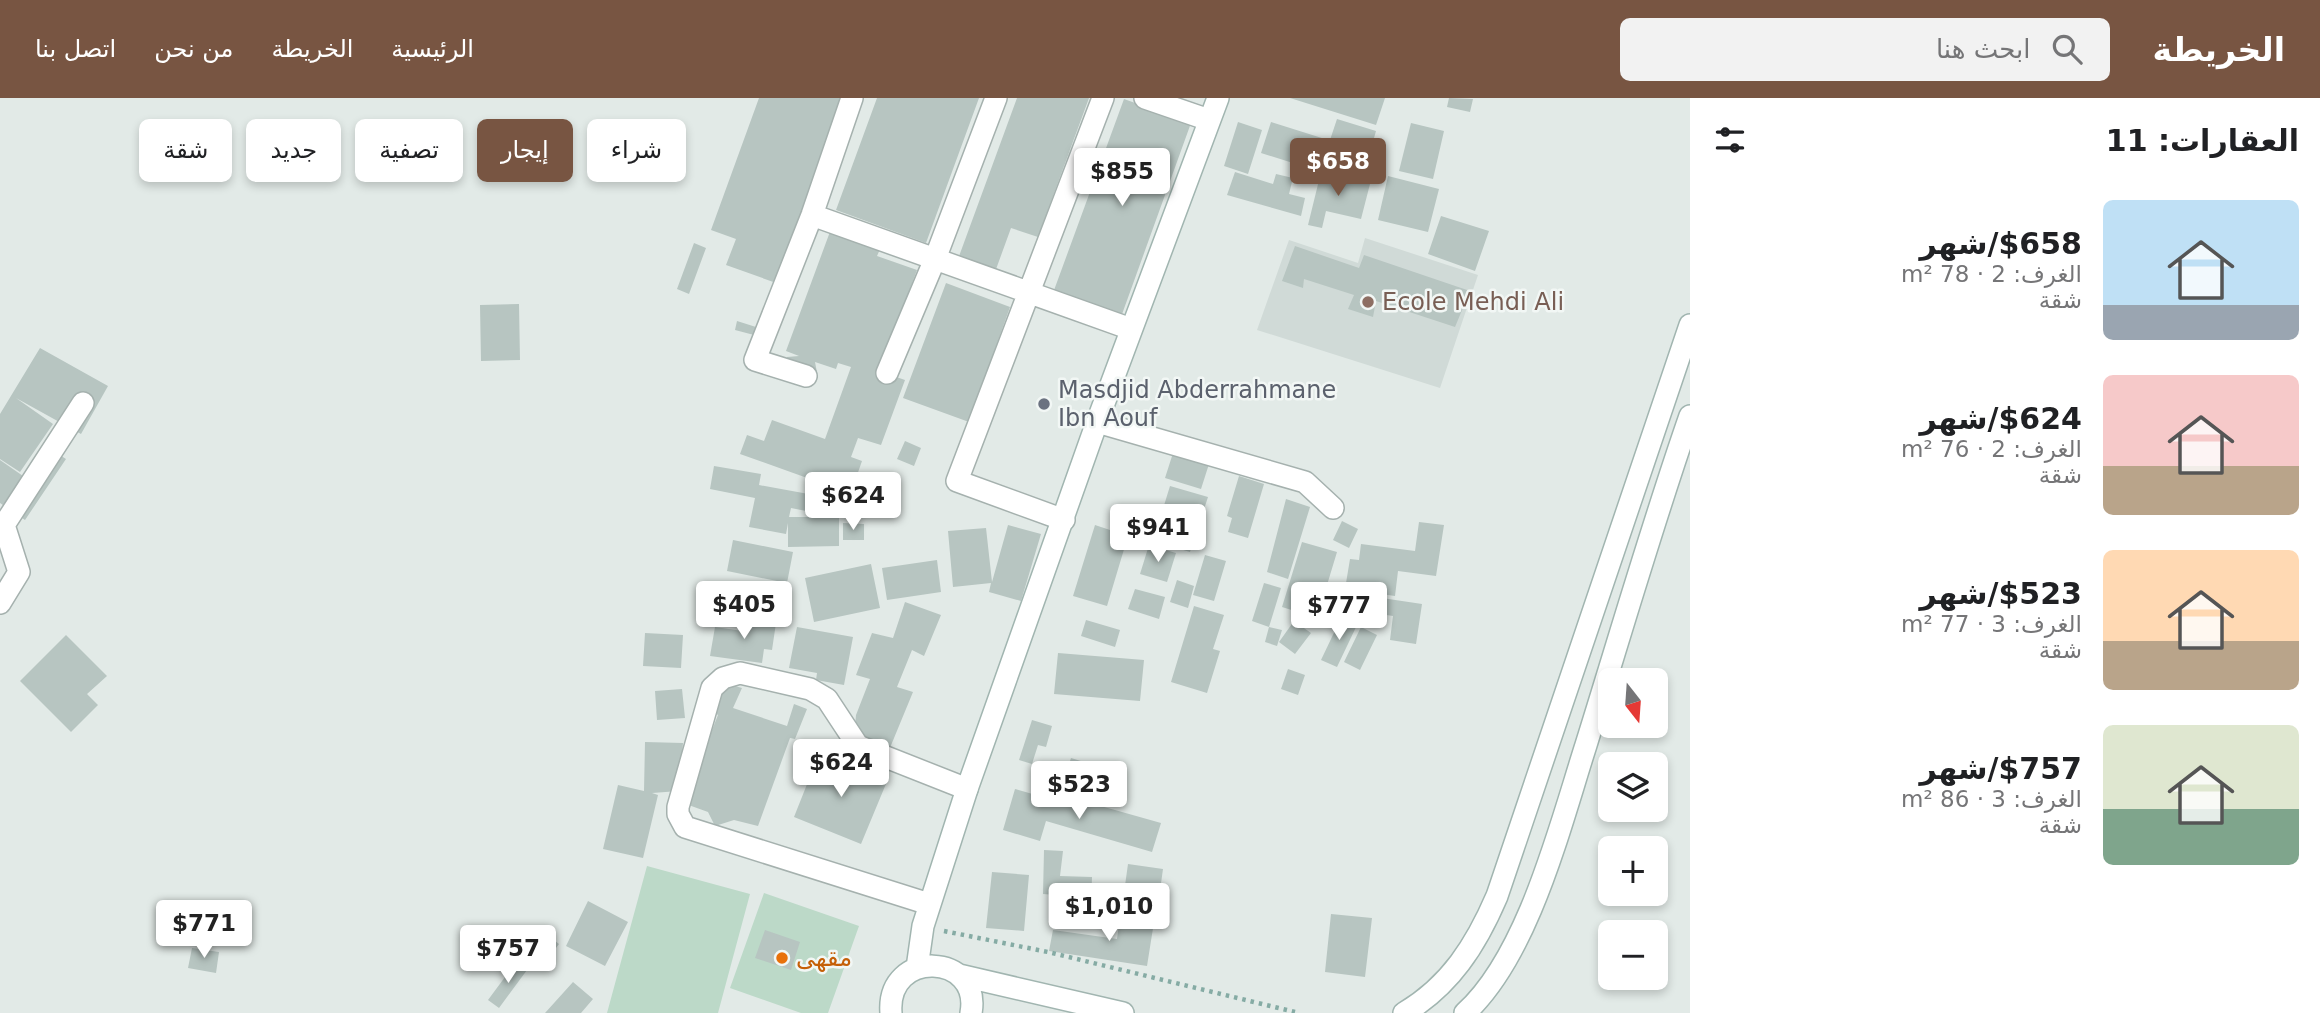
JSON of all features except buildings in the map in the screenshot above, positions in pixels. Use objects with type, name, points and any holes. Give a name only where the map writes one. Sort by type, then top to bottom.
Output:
[{"type":"street","points":[[806,376],[755,360],[812,215],[852,98]]},
{"type":"street","points":[[887,373],[935,259],[996,98]]},
{"type":"street","points":[[1064,520],[957,481],[1103,98]]},
{"type":"street","points":[[1145,98],[1209,120]]},
{"type":"street","points":[[917,968],[929,904],[967,789],[1097,422],[1217,98]]},
{"type":"street","points":[[812,215],[1131,329]]},
{"type":"street","points":[[1404,1013],[1421,1003],[1453,973],[1479,937],[1497,896],[1690,325]]},
{"type":"street","points":[[0,603],[19,572],[5,525],[83,403]]},
{"type":"street","points":[[1465,1013],[1503,968],[1524,926],[1570,796],[1690,416]]},
{"type":"street","points":[[1097,422],[1305,482],[1333,508]]},
{"type":"street","points":[[929,904],[685,827],[678,814],[678,807],[712,688],[723,678],[740,673],[810,689],[827,699],[849,737],[858,746],[967,789]]},
{"type":"street","points":[[891,1013],[892,997],[897,985],[917,968],[939,966],[959,975],[1123,1013]]},
{"type":"street","points":[[959,975],[969,989],[971,1013]]},
{"type":"path","points":[[923,926],[1048,952],[1295,1012]]},
{"type":"shaded area","name":"Ecole Mehdi Ali","points":[[1365,238],[1478,275],[1440,388],[1257,330],[1289,240],[1358,263]]},
{"type":"green space","points":[[647,866],[750,894],[718,1013],[607,1013]]},
{"type":"green space","points":[[764,893],[859,926],[828,1013],[801,1013],[730,988]]},
{"type":"place","name":"Ecole Mehdi Ali","points":[[1368,302]]},
{"type":"place","name":"Masdjid Abderrahmane Ibn Aouf","points":[[1044,404]]},
{"type":"place","name":"مقهى","points":[[782,958]]}]
